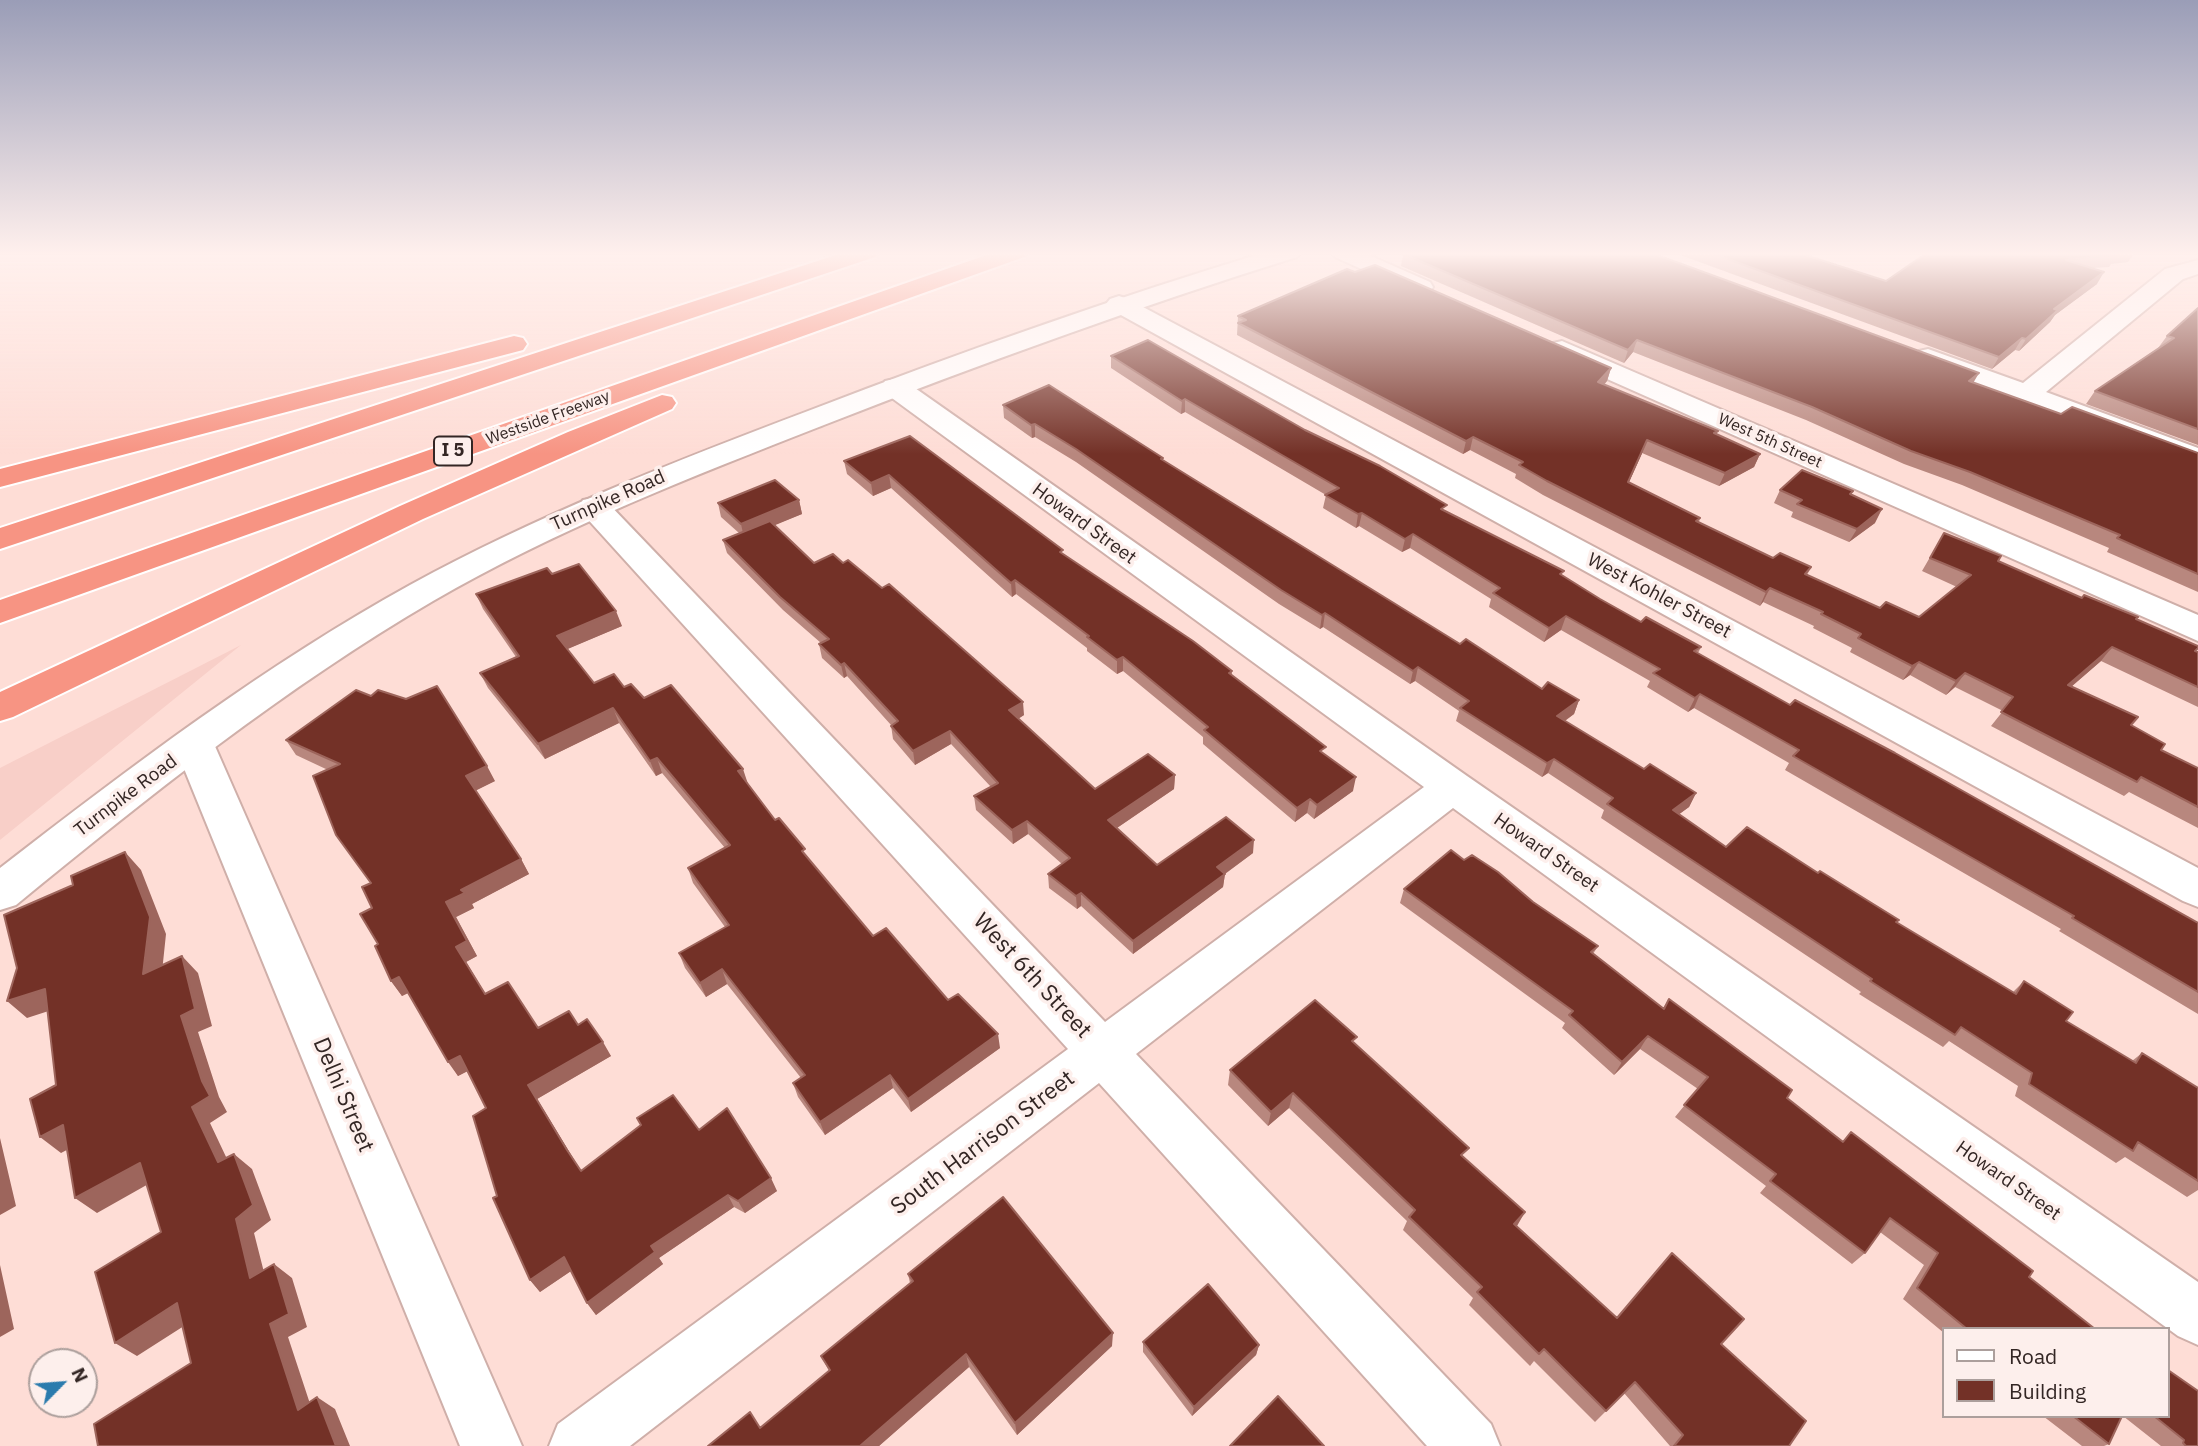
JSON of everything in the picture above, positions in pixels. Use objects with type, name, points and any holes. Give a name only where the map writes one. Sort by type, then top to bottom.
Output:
[{"type":"highway","points":[[0,478],[600,319]]},
{"type":"highway","points":[[0,539],[662,319]]},
{"type":"highway","name":"Westside Freeway","points":[[0,611],[824,319]]},
{"type":"highway","points":[[0,708],[311,559],[530,459],[842,329],[858,319]]},
{"type":"street","name":"Turnpike Road","points":[[0,892],[194,744],[322,654],[419,595],[528,537],[659,478],[1077,319]]},
{"type":"street","name":"West Kohler Street","points":[[1148,319],[2198,889]]},
{"type":"street","points":[[2026,394],[2118,319]]},
{"type":"street","name":"West 5th Street","points":[[1540,339],[2198,629]]},
{"type":"street","points":[[1899,346],[2198,458]]},
{"type":"street","name":"Howard Street","points":[[895,387],[1453,787],[2198,1315]]},
{"type":"street","name":"West 6th Street","points":[[594,507],[1469,1446]]},
{"type":"street","name":"Delhi Street","points":[[194,744],[491,1446]]},
{"type":"street","name":"South Harrison Street","points":[[580,1446],[1453,787]]},
{"type":"shaded area","points":[[241,645],[0,840],[0,768]]},
{"type":"building","points":[[1500,319],[1611,368],[1598,382],[1718,431],[1714,433],[1760,454],[1725,473],[1647,440],[1628,482],[1700,518],[1696,521],[1773,558],[1780,553],[1811,567],[1805,574],[1880,608],[1886,602],[1919,617],[1971,575],[1930,558],[1944,533],[2001,556],[1998,561],[2082,598],[2084,595],[2138,617],[2136,619],[2198,646],[2195,651],[2198,652],[2198,687],[2112,647],[2068,685],[2138,717],[2131,725],[2165,744],[2161,750],[2198,768],[2198,807],[2141,777],[2137,782],[2001,712],[2013,697],[1965,673],[1956,681],[1919,662],[1912,666],[1858,638],[1861,634],[1821,614],[1823,612],[1770,588],[1766,592],[1547,481],[1519,465],[1523,462],[1473,437],[1466,441],[1238,323],[1246,320]]},
{"type":"building","points":[[1556,319],[1833,319],[1979,373],[1969,381],[2061,414],[2072,407],[2198,453],[2198,574],[2117,538],[2120,535],[1970,472],[1911,451],[1812,407],[1637,340],[1628,350]]},
{"type":"building","points":[[1895,319],[2048,319],[2026,339],[2022,338],[1999,357]]},
{"type":"building","points":[[2185,319],[2198,319],[2198,429],[2095,391],[2174,338],[2167,336]]},
{"type":"building","points":[[1148,340],[1305,430],[1380,466],[1447,505],[1441,509],[1564,571],[1560,574],[1641,622],[1646,617],[1701,647],[1694,651],[1790,705],[1795,700],[1895,753],[2198,923],[2198,992],[2072,918],[2074,916],[1793,756],[1799,750],[1700,694],[1695,698],[1653,673],[1660,669],[1566,616],[1549,628],[1493,593],[1500,588],[1413,534],[1405,539],[1325,495],[1339,488],[1185,399],[1182,401],[1111,356]]},
{"type":"building","points":[[1049,385],[1163,458],[1161,459],[1460,644],[1466,639],[1542,689],[1548,682],[1579,700],[1557,716],[1644,769],[1650,764],[1696,793],[1673,810],[1726,847],[1747,827],[1818,873],[1820,871],[1899,920],[1896,922],[2016,994],[2024,981],[2073,1012],[2066,1021],[2136,1063],[2142,1053],[2198,1088],[2198,1181],[2138,1142],[2133,1151],[2029,1084],[2032,1073],[1961,1027],[1955,1035],[1870,981],[1872,979],[1607,804],[1613,798],[1554,759],[1547,763],[1460,708],[1469,701],[1418,667],[1413,671],[1325,613],[1322,615],[1281,590],[1076,449],[1035,424],[1031,425],[1003,405]]},
{"type":"building","points":[[910,436],[1063,550],[1060,552],[1193,641],[1232,671],[1229,673],[1326,747],[1320,751],[1356,777],[1317,805],[1310,799],[1297,808],[1204,730],[1208,727],[1123,657],[1117,660],[1015,580],[1011,583],[889,475],[871,483],[844,461]]},
{"type":"building","points":[[1802,470],[1853,491],[1850,494],[1882,509],[1857,529],[1797,504],[1802,500],[1780,490]]},
{"type":"building","points":[[775,480],[799,500],[741,524],[718,503]]},
{"type":"building","points":[[770,521],[814,563],[833,554],[843,563],[848,560],[882,588],[889,584],[1023,702],[1009,710],[1095,789],[1148,754],[1175,775],[1108,820],[1157,865],[1226,817],[1254,840],[1217,867],[1225,874],[1133,941],[1081,893],[1076,896],[1048,874],[1070,858],[1027,821],[1012,830],[974,796],[998,783],[950,731],[913,751],[891,726],[898,721],[844,663],[841,665],[819,644],[829,639],[780,597],[723,540]]},
{"type":"building","points":[[579,564],[616,611],[557,636],[594,683],[614,674],[624,687],[631,684],[644,698],[671,685],[743,769],[738,771],[775,820],[779,818],[805,849],[802,851],[873,936],[886,928],[948,1000],[958,994],[998,1034],[908,1099],[890,1075],[820,1122],[793,1083],[805,1075],[722,969],[700,983],[679,953],[729,925],[688,868],[730,845],[657,758],[650,761],[613,708],[538,744],[480,673],[519,656],[476,594],[547,568],[552,574]]},
{"type":"building","points":[[437,686],[487,766],[466,776],[521,859],[461,890],[465,893],[446,902],[467,941],[456,947],[485,994],[508,982],[538,1028],[569,1011],[578,1025],[587,1019],[603,1042],[528,1085],[581,1171],[641,1125],[637,1118],[673,1095],[699,1130],[727,1108],[771,1178],[738,1201],[728,1195],[651,1246],[655,1252],[587,1303],[564,1257],[530,1280],[493,1198],[497,1196],[473,1116],[486,1108],[460,1056],[448,1062],[399,977],[391,981],[375,946],[378,944],[360,914],[372,908],[362,887],[371,883],[336,835],[313,776],[340,764],[286,740],[356,690],[371,696],[378,690],[406,699]]},
{"type":"building","points":[[1451,850],[1464,860],[1472,855],[1498,872],[1533,902],[1598,946],[1591,952],[1664,1009],[1669,999],[1792,1090],[1787,1098],[1843,1142],[1851,1132],[2033,1271],[2029,1277],[2092,1327],[1965,1327],[1917,1288],[1938,1253],[1890,1218],[1865,1253],[1770,1181],[1776,1174],[1684,1105],[1708,1077],[1648,1036],[1622,1062],[1569,1015],[1573,1011],[1404,889]]},
{"type":"building","points":[[125,852],[150,917],[143,974],[182,956],[195,1009],[181,1016],[202,1081],[210,1096],[192,1107],[218,1162],[234,1154],[253,1205],[236,1219],[250,1278],[274,1264],[289,1314],[270,1324],[298,1410],[317,1397],[336,1446],[98,1446],[94,1424],[191,1363],[177,1303],[115,1343],[95,1272],[161,1232],[140,1163],[75,1198],[63,1125],[40,1137],[30,1099],[56,1085],[45,989],[7,1001],[17,968],[4,915],[73,885],[71,876]]},
{"type":"building","points":[[1315,1000],[1357,1037],[1352,1041],[1469,1148],[1461,1155],[1525,1212],[1514,1224],[1617,1318],[1672,1253],[1744,1319],[1721,1344],[1806,1421],[1789,1446],[1674,1446],[1683,1435],[1635,1382],[1606,1411],[1544,1349],[1539,1354],[1477,1292],[1482,1287],[1409,1217],[1415,1210],[1293,1093],[1271,1112],[1230,1070]]},
{"type":"building","points":[[1003,1197],[1113,1333],[1015,1423],[966,1354],[860,1446],[708,1446],[750,1412],[760,1428],[830,1370],[821,1356],[913,1281],[908,1274]]},
{"type":"building","points":[[1208,1284],[1259,1345],[1194,1407],[1143,1342]]},
{"type":"building","points":[[2170,1371],[2198,1391],[2198,1446],[2186,1446],[2184,1440],[2156,1418],[2170,1418]]},
{"type":"building","points":[[1278,1396],[1324,1446],[1230,1446]]},
{"type":"building","points":[[2076,1418],[2121,1418],[2109,1444]]}]
